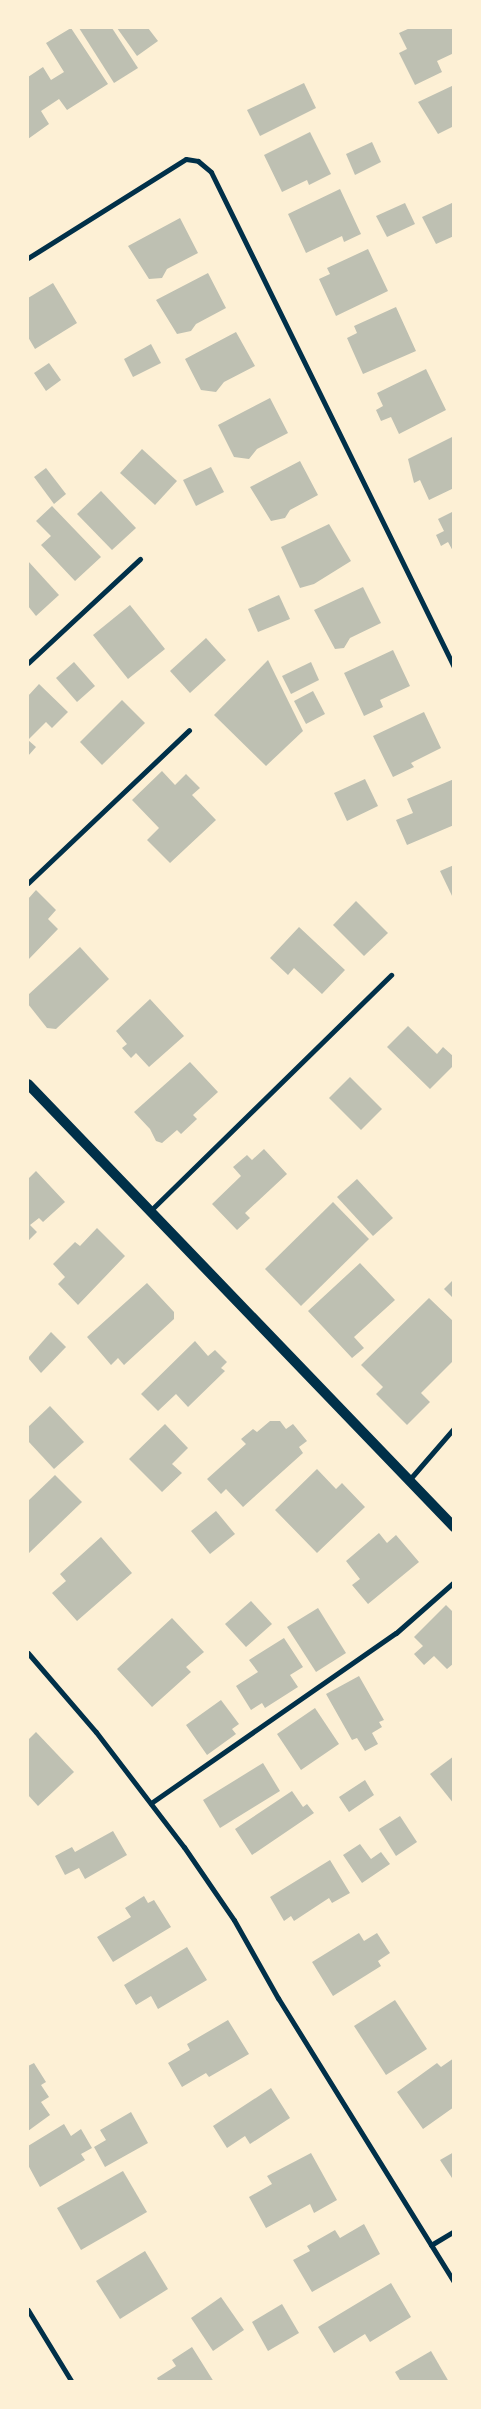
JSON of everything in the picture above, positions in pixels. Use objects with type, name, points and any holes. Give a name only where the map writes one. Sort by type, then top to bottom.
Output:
[{"type":"main road","points":[[28,1084],[454,1528]]},
{"type":"street","points":[[28,258],[186,159],[198,161],[211,172],[454,667]]},
{"type":"street","points":[[28,664],[140,559]]},
{"type":"street","points":[[28,883],[189,730]]},
{"type":"street","points":[[149,1212],[392,975]]},
{"type":"street","points":[[410,1480],[454,1428]]},
{"type":"street","points":[[151,1804],[396,1633],[454,1582]]},
{"type":"street","points":[[28,1653],[90,1725],[151,1804],[234,1920],[278,1998],[454,2282]]},
{"type":"street","points":[[431,2245],[454,2231]]},
{"type":"street","points":[[28,2310],[72,2382]]},
{"type":"building","points":[[71,28],[108,84],[67,110],[59,99],[41,111],[49,124],[28,139],[28,77],[43,67],[51,80],[64,72],[46,43]]},
{"type":"building","points":[[79,28],[112,28],[138,68],[114,83]]},
{"type":"building","points":[[117,28],[148,28],[158,41],[137,56]]},
{"type":"building","points":[[410,28],[454,28],[454,53],[437,61],[442,72],[415,85],[399,53],[407,49],[399,33]]},
{"type":"building","points":[[304,83],[316,108],[260,136],[247,110]]},
{"type":"building","points":[[454,85],[454,126],[438,134],[418,102]]},
{"type":"building","points":[[310,132],[331,174],[309,185],[307,180],[282,192],[264,155]]},
{"type":"building","points":[[372,142],[381,162],[355,175],[346,154]]},
{"type":"building","points":[[340,189],[361,234],[344,242],[342,236],[306,253],[288,214]]},
{"type":"building","points":[[454,202],[454,236],[436,244],[422,217]]},
{"type":"building","points":[[405,203],[415,224],[387,237],[376,216]]},
{"type":"building","points":[[180,218],[198,253],[167,269],[162,278],[149,279],[128,246]]},
{"type":"building","points":[[368,249],[388,291],[336,316],[319,279],[330,274],[327,268]]},
{"type":"building","points":[[208,273],[226,308],[196,324],[191,331],[177,334],[156,300]]},
{"type":"building","points":[[53,283],[77,323],[35,349],[28,337],[28,298]]},
{"type":"building","points":[[396,307],[416,351],[363,374],[347,338],[357,333],[354,326]]},
{"type":"building","points":[[236,332],[255,366],[224,382],[216,392],[201,390],[185,359]]},
{"type":"building","points":[[151,344],[161,363],[133,377],[124,359]]},
{"type":"building","points":[[49,363],[61,380],[46,391],[34,373]]},
{"type":"building","points":[[426,369],[446,410],[399,434],[391,417],[381,421],[376,410],[383,406],[377,393]]},
{"type":"building","points":[[270,398],[288,433],[257,449],[249,459],[234,457],[218,425]]},
{"type":"building","points":[[454,436],[454,488],[429,500],[420,480],[414,483],[408,459]]},
{"type":"building","points":[[142,449],[177,481],[155,505],[120,473]]},
{"type":"building","points":[[300,461],[318,495],[290,510],[285,518],[271,521],[250,487]]},
{"type":"building","points":[[211,467],[224,492],[196,506],[183,480]]},
{"type":"building","points":[[46,468],[66,494],[54,504],[34,477]]},
{"type":"building","points":[[101,491],[136,528],[112,550],[77,514]]},
{"type":"building","points":[[52,506],[101,557],[75,581],[41,545],[51,536],[36,521]]},
{"type":"building","points":[[454,511],[454,553],[448,542],[441,546],[436,535],[444,531],[438,519]]},
{"type":"building","points":[[329,524],[351,561],[314,584],[300,588],[281,547]]},
{"type":"building","points":[[28,561],[59,595],[36,616],[28,606]]},
{"type":"building","points":[[363,587],[381,623],[350,638],[344,648],[335,649],[314,610]]},
{"type":"building","points":[[279,595],[290,619],[258,632],[248,609]]},
{"type":"building","points":[[130,605],[165,649],[128,679],[93,635]]},
{"type":"building","points":[[206,638],[226,660],[190,693],[170,671]]},
{"type":"building","points":[[393,650],[410,686],[380,700],[383,707],[364,716],[344,673]]},
{"type":"building","points":[[268,660],[303,731],[266,766],[214,715]]},
{"type":"building","points":[[74,662],[95,686],[77,702],[56,678]]},
{"type":"building","points":[[311,662],[319,680],[291,694],[282,676]]},
{"type":"building","points":[[39,684],[68,712],[52,728],[46,722],[28,740],[28,696]]},
{"type":"building","points":[[313,691],[325,714],[306,724],[294,701]]},
{"type":"building","points":[[122,700],[145,723],[102,765],[80,742]]},
{"type":"building","points":[[424,712],[441,748],[411,763],[414,767],[393,777],[373,736]]},
{"type":"building","points":[[28,740],[36,747],[28,756]]},
{"type":"building","points":[[162,771],[175,785],[186,774],[200,788],[192,795],[216,820],[170,863],[147,840],[159,828],[132,800]]},
{"type":"building","points":[[365,779],[378,806],[347,821],[334,793]]},
{"type":"building","points":[[454,779],[454,825],[407,845],[396,820],[413,813],[407,799]]},
{"type":"building","points":[[454,865],[454,900],[440,871]]},
{"type":"building","points":[[36,890],[56,910],[48,919],[58,929],[28,960],[28,899]]},
{"type":"building","points":[[356,901],[388,933],[364,956],[333,925]]},
{"type":"building","points":[[299,927],[345,970],[322,994],[294,968],[288,975],[270,958]]},
{"type":"building","points":[[80,947],[109,979],[56,1029],[47,1028],[28,1004],[28,995]]},
{"type":"building","points":[[150,999],[184,1036],[149,1067],[136,1053],[131,1058],[122,1048],[127,1044],[116,1031]]},
{"type":"building","points":[[408,1026],[437,1054],[443,1047],[454,1057],[454,1065],[430,1089],[387,1047]]},
{"type":"building","points":[[190,1062],[218,1092],[193,1115],[197,1119],[181,1134],[177,1130],[162,1143],[156,1141],[150,1129],[134,1112]]},
{"type":"building","points":[[350,1077],[382,1109],[361,1130],[329,1098]]},
{"type":"building","points":[[264,1149],[287,1174],[245,1213],[250,1218],[237,1230],[212,1204],[241,1176],[233,1167],[247,1155],[252,1160]]},
{"type":"building","points":[[36,1171],[65,1202],[43,1222],[39,1218],[30,1225],[37,1232],[28,1241],[28,1179]]},
{"type":"building","points":[[357,1179],[393,1218],[373,1236],[337,1197]]},
{"type":"building","points":[[333,1202],[369,1239],[301,1306],[265,1269]]},
{"type":"building","points":[[97,1228],[125,1256],[78,1305],[58,1284],[65,1277],[53,1264],[75,1242],[80,1246]]},
{"type":"building","points":[[360,1263],[395,1300],[354,1337],[364,1348],[352,1358],[308,1311]]},
{"type":"building","points":[[454,1279],[454,1299],[444,1289]]},
{"type":"building","points":[[147,1283],[174,1312],[174,1319],[124,1365],[118,1358],[111,1365],[87,1337]]},
{"type":"building","points":[[429,1298],[454,1322],[454,1360],[421,1393],[430,1402],[407,1425],[376,1394],[383,1387],[361,1365]]},
{"type":"building","points":[[51,1332],[66,1347],[41,1373],[28,1358]]},
{"type":"building","points":[[195,1341],[208,1356],[215,1350],[227,1362],[221,1368],[225,1371],[188,1407],[176,1394],[158,1411],[141,1394]]},
{"type":"building","points":[[50,1406],[84,1442],[54,1469],[28,1441],[28,1427]]},
{"type":"building","points":[[270,1421],[280,1421],[286,1429],[293,1424],[307,1441],[299,1447],[303,1453],[243,1507],[226,1489],[221,1494],[207,1479],[246,1444],[241,1439],[253,1429],[257,1432]]},
{"type":"building","points":[[165,1424],[188,1448],[172,1464],[182,1473],[162,1492],[129,1459]]},
{"type":"building","points":[[317,1469],[336,1489],[342,1483],[365,1507],[317,1553],[275,1510]]},
{"type":"building","points":[[55,1475],[82,1502],[28,1554],[28,1501]]},
{"type":"building","points":[[216,1511],[235,1534],[210,1554],[191,1531]]},
{"type":"building","points":[[379,1533],[387,1543],[396,1535],[419,1562],[368,1604],[352,1585],[360,1579],[346,1561]]},
{"type":"building","points":[[101,1537],[132,1573],[77,1621],[52,1593],[66,1581],[60,1574]]},
{"type":"building","points":[[251,1601],[272,1624],[246,1647],[225,1624]]},
{"type":"building","points":[[446,1605],[454,1613],[454,1663],[447,1669],[434,1656],[424,1665],[414,1654],[423,1646],[414,1637]]},
{"type":"building","points":[[318,1608],[346,1653],[316,1672],[287,1627]]},
{"type":"building","points":[[172,1618],[204,1652],[186,1667],[191,1672],[152,1707],[117,1669]]},
{"type":"building","points":[[284,1638],[303,1667],[290,1675],[298,1687],[265,1708],[262,1703],[251,1710],[236,1686],[258,1672],[249,1660]]},
{"type":"building","points":[[359,1676],[384,1720],[379,1722],[382,1727],[372,1733],[378,1744],[365,1751],[357,1738],[352,1740],[326,1694]]},
{"type":"building","points":[[221,1700],[239,1724],[232,1729],[236,1734],[207,1755],[186,1725]]},
{"type":"building","points":[[315,1708],[339,1744],[301,1770],[277,1734]]},
{"type":"building","points":[[36,1732],[74,1772],[38,1806],[28,1795],[28,1740]]},
{"type":"building","points":[[454,1756],[454,1804],[430,1774]]},
{"type":"building","points":[[263,1763],[280,1791],[220,1828],[203,1800]]},
{"type":"building","points":[[365,1780],[374,1795],[349,1812],[339,1797]]},
{"type":"building","points":[[292,1791],[303,1807],[307,1804],[314,1813],[252,1855],[235,1829]]},
{"type":"building","points":[[400,1816],[417,1842],[396,1856],[379,1829]]},
{"type":"building","points":[[113,1831],[127,1855],[85,1879],[79,1868],[65,1875],[55,1856],[72,1847],[75,1852]]},
{"type":"building","points":[[360,1844],[371,1859],[381,1852],[390,1864],[362,1883],[343,1855]]},
{"type":"building","points":[[330,1860],[350,1893],[332,1903],[329,1898],[294,1921],[291,1916],[284,1921],[270,1897]]},
{"type":"building","points":[[144,1896],[148,1903],[154,1900],[171,1927],[113,1962],[97,1937],[131,1917],[125,1908]]},
{"type":"building","points":[[359,1933],[364,1941],[377,1933],[390,1953],[378,1961],[381,1966],[333,1996],[312,1962]]},
{"type":"building","points":[[187,1947],[207,1980],[158,2009],[151,1996],[136,2005],[124,1985]]},
{"type":"building","points":[[395,2000],[427,2049],[386,2075],[354,2026]]},
{"type":"building","points":[[228,2020],[249,2054],[209,2077],[206,2073],[182,2087],[168,2063],[190,2050],[187,2044]]},
{"type":"building","points":[[454,2058],[454,2107],[423,2129],[397,2092],[437,2063],[441,2067]]},
{"type":"building","points":[[34,2063],[46,2082],[41,2085],[49,2097],[41,2102],[50,2115],[28,2131],[28,2066]]},
{"type":"building","points":[[271,2088],[290,2118],[250,2144],[245,2136],[227,2148],[213,2126]]},
{"type":"building","points":[[131,2112],[148,2143],[105,2167],[94,2147],[106,2140],[100,2130]]},
{"type":"building","points":[[64,2124],[71,2136],[81,2129],[92,2148],[81,2154],[85,2160],[40,2187],[28,2165],[28,2146]]},
{"type":"building","points":[[454,2152],[454,2181],[440,2160]]},
{"type":"building","points":[[311,2153],[337,2200],[314,2213],[310,2204],[266,2228],[249,2197],[272,2184],[267,2176]]},
{"type":"building","points":[[123,2171],[147,2212],[81,2250],[57,2208]]},
{"type":"building","points":[[364,2224],[380,2254],[312,2292],[293,2260],[310,2251],[307,2246],[335,2230],[340,2238]]},
{"type":"building","points":[[145,2251],[168,2289],[120,2319],[96,2281]]},
{"type":"building","points":[[391,2283],[411,2317],[370,2342],[365,2334],[334,2353],[318,2327]]},
{"type":"building","points":[[221,2297],[244,2330],[213,2351],[191,2318]]},
{"type":"building","points":[[282,2304],[299,2333],[268,2351],[252,2322]]},
{"type":"building","points":[[192,2347],[214,2382],[159,2382],[157,2378],[176,2366],[172,2360]]},
{"type":"building","points":[[431,2351],[449,2382],[401,2382],[395,2372]]}]
